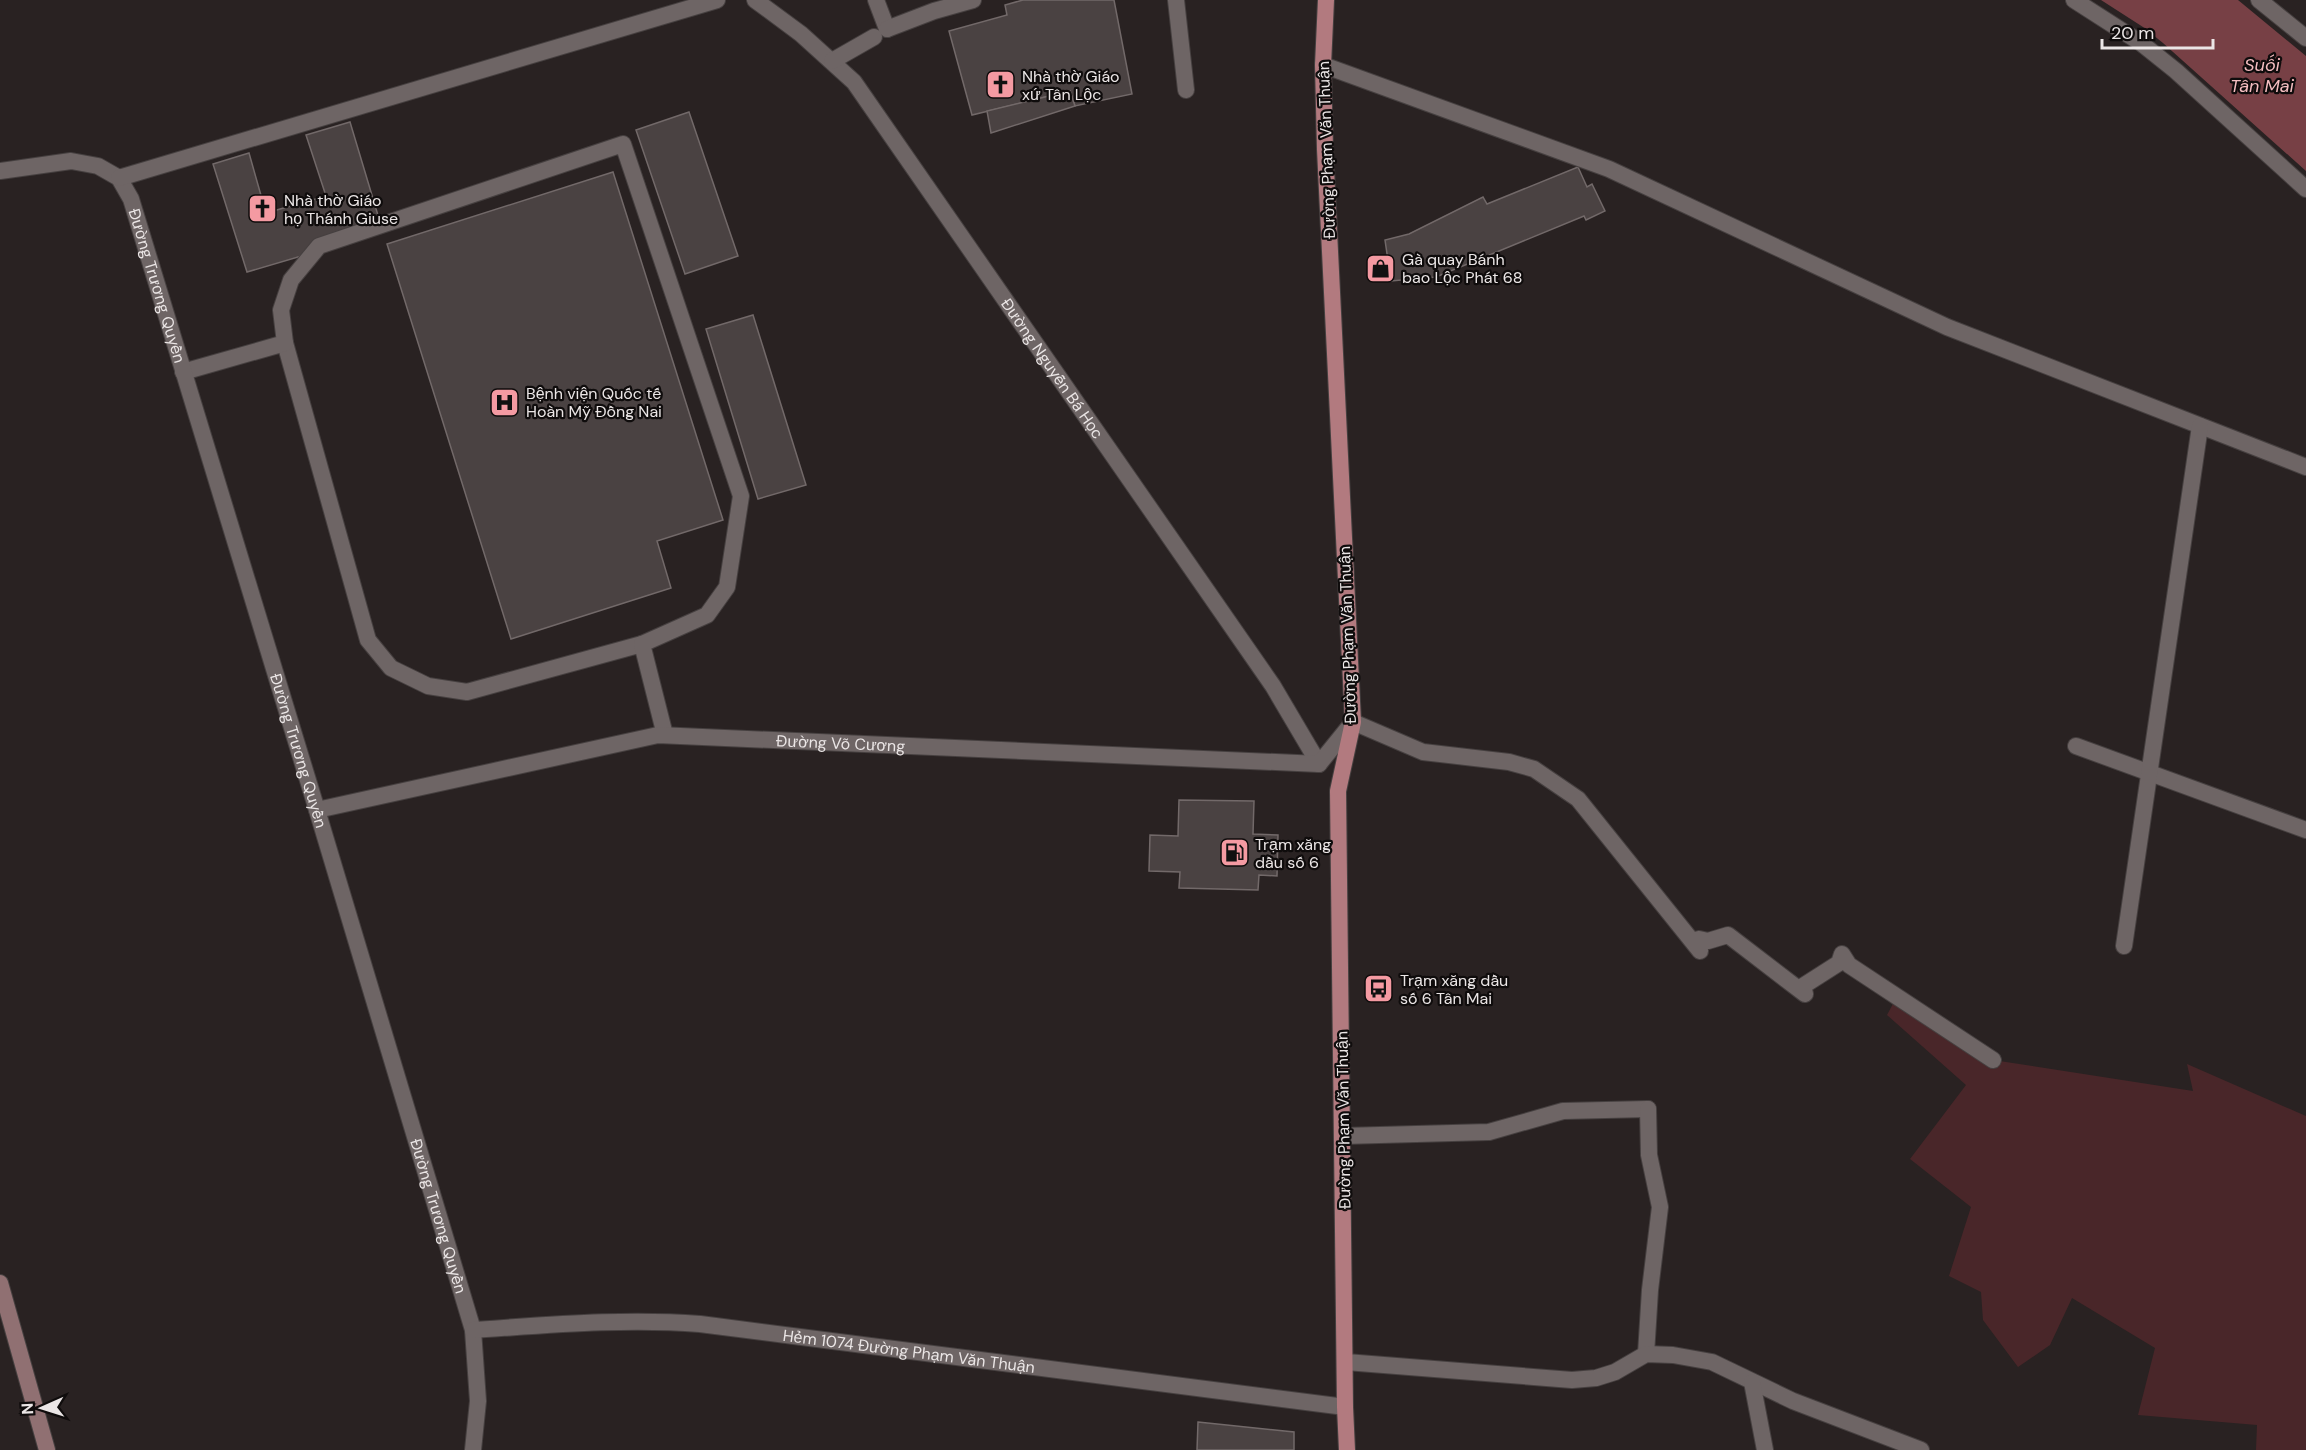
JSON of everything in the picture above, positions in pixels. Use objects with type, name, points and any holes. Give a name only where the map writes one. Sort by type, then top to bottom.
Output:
[{"type":"main road","name":"Đường Phạm Văn Thuận","points":[[1326,0],[1323,65],[1324,149],[1353,722],[1338,791],[1347,1450]]},
{"type":"main road","points":[[0,1283],[47,1450]]},
{"type":"street","points":[[0,171],[71,161],[98,166],[119,178],[717,0]]},
{"type":"street","name":"Đường Nguyễn Bá Học","points":[[755,0],[832,61],[854,82],[1273,686],[1318,764]]},
{"type":"street","points":[[876,0],[880,33]]},
{"type":"street","points":[[832,61],[880,33],[934,10],[973,0]]},
{"type":"street","points":[[1176,0],[1186,90]]},
{"type":"street","points":[[2074,0],[2141,43],[2176,71],[2306,189]]},
{"type":"street","points":[[2259,0],[2306,38]]},
{"type":"street","points":[[1323,65],[1609,169],[1947,327],[2306,467]]},
{"type":"street","points":[[623,144],[741,496],[727,587],[707,615],[642,644],[467,692],[428,686],[391,668],[368,639],[285,343],[281,310],[291,280],[319,246],[623,144]]},
{"type":"street","name":"Đường Trương Quyền","points":[[119,178],[131,199],[473,1330],[478,1401],[473,1450]]},
{"type":"street","points":[[183,372],[285,343]]},
{"type":"street","points":[[2124,946],[2200,426]]},
{"type":"street","points":[[642,644],[665,735]]},
{"type":"street","points":[[1318,764],[1353,722],[1423,752],[1509,762],[1534,769],[1578,799],[1700,951],[1699,939],[1708,941],[1728,934],[1805,994],[1803,986],[1839,963],[1842,954],[1849,965],[1993,1060]]},
{"type":"street","name":"Đường Võ Cương","points":[[317,810],[658,735],[1318,764]]},
{"type":"street","points":[[2076,746],[2306,830]]},
{"type":"street","points":[[1343,1136],[1489,1132],[1563,1111],[1648,1109],[1649,1155],[1660,1207],[1650,1290],[1646,1354]]},
{"type":"street","name":"Hẻm 1074 Đường Phạm Văn Thuận","points":[[473,1330],[652,1320],[700,1324],[1345,1407]]},
{"type":"street","points":[[1346,1362],[1572,1380],[1596,1378],[1615,1372],[1646,1354],[1673,1355],[1712,1362],[1794,1401],[1921,1450]]},
{"type":"street","points":[[1752,1382],[1765,1450]]},
{"type":"shaded area","points":[[1895,1000],[1993,1060],[2193,1091],[2187,1064],[2306,1116],[2306,1450],[2256,1450],[2257,1425],[2138,1415],[2155,1348],[2072,1298],[2050,1345],[2018,1367],[1983,1320],[1981,1292],[1949,1276],[1971,1207],[1910,1159],[1966,1085],[1887,1015]]},
{"type":"water","name":"Suối Tân Mai","points":[[2101,0],[2238,0],[2306,56],[2306,171],[2163,43]]},
{"type":"building","points":[[1023,0],[1114,0],[1132,94],[1075,106],[1070,91],[972,115],[949,31],[1007,15],[1005,5]]},
{"type":"building","points":[[1070,91],[1075,106],[991,133],[987,111]]},
{"type":"building","points":[[689,112],[738,256],[685,274],[636,130]]},
{"type":"building","points":[[350,122],[383,232],[247,272],[213,164],[249,153],[266,213],[326,196],[306,135]]},
{"type":"building","points":[[1578,167],[1587,187],[1592,184],[1605,211],[1586,220],[1584,216],[1436,277],[1391,281],[1385,240],[1409,234],[1483,197],[1487,204]]},
{"type":"building","points":[[613,172],[723,520],[657,541],[671,588],[511,639],[387,244]]},
{"type":"building","points":[[753,315],[806,485],[758,499],[706,329]]},
{"type":"building","points":[[1179,800],[1254,801],[1253,834],[1278,835],[1277,876],[1259,875],[1258,890],[1179,888],[1180,872],[1149,871],[1150,835],[1178,836]]},
{"type":"building","points":[[1198,1422],[1294,1432],[1294,1450],[1197,1450]]},
{"type":"place","name":"Nhà thờ Giáo xứ Tân Lộc","points":[[1001,85]]},
{"type":"place","name":"Nhà thờ Giáo họ Thánh Giuse","points":[[263,209]]},
{"type":"place","name":"Gà quay Bánh bao Lộc Phát 68","points":[[1381,268]]},
{"type":"place","name":"Bệnh viện Quốc tế Hoàn Mỹ Đồng Nai","points":[[505,402]]},
{"type":"place","name":"Trạm xăng dầu số 6","points":[[1234,853]]},
{"type":"place","name":"Trạm xăng dầu số 6 Tân Mai","points":[[1379,989]]}]
